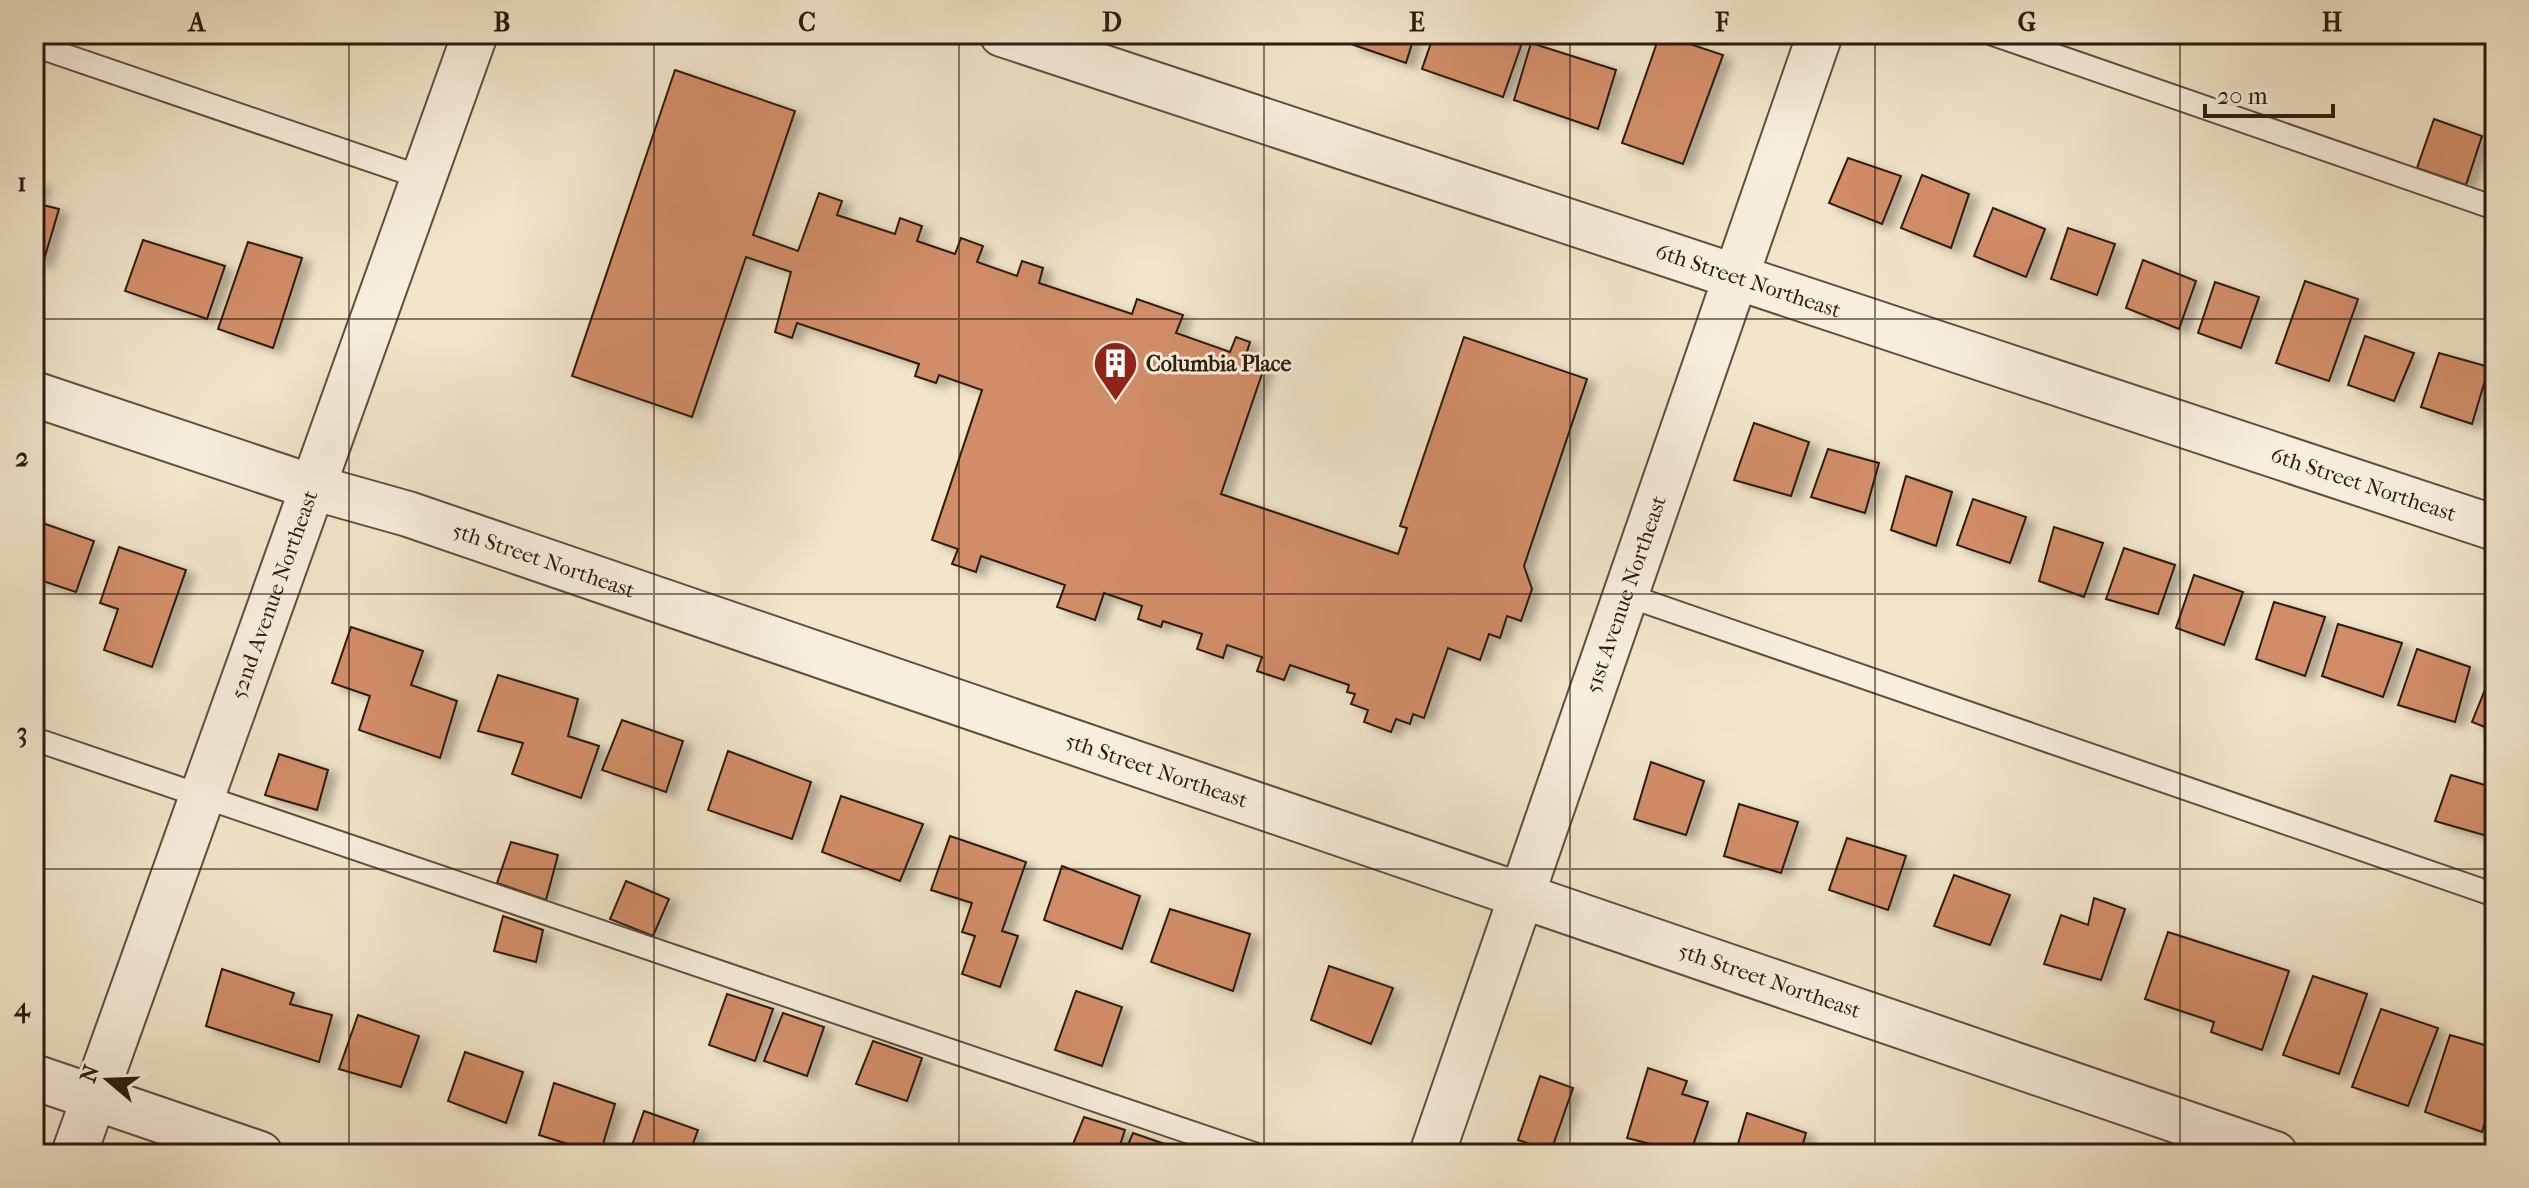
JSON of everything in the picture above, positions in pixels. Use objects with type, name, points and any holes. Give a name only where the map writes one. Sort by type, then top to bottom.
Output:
[{"type":"street","name":"52nd Avenue Northeast","points":[[74,1154],[475,34]]},
{"type":"street","name":"6th Street Northeast","points":[[1002,34],[2495,528]]},
{"type":"street","name":"51st Avenue Northeast","points":[[1432,1154],[1820,34]]},
{"type":"street","name":"5th Street Northeast","points":[[34,394],[312,487],[408,514],[2275,1154]]},
{"type":"street","points":[[34,1077],[260,1154]]},
{"type":"lane","points":[[1993,34],[2495,208]]},
{"type":"lane","points":[[34,45],[423,178]]},
{"type":"lane","points":[[1626,595],[2495,895]]},
{"type":"lane","points":[[34,739],[1254,1154]]},
{"type":"building","points":[[1354,34],[1415,34],[1406,63],[1351,44]]},
{"type":"building","points":[[1434,34],[1504,34],[1523,40],[1503,97],[1422,69]]},
{"type":"building","points":[[1660,34],[1723,55],[1683,164],[1622,143]]},
{"type":"building","points":[[2486,34],[2495,34],[2495,43],[2485,40]]},
{"type":"building","points":[[1531,43],[1616,70],[1598,129],[1514,100]]},
{"type":"building","name":"Columbia Place","points":[[675,70],[795,111],[753,235],[798,251],[819,193],[842,201],[837,215],[895,234],[900,218],[922,226],[917,241],[955,254],[961,238],[983,246],[977,262],[1017,276],[1022,261],[1043,268],[1039,283],[1132,314],[1137,299],[1183,315],[1176,333],[1230,352],[1236,337],[1250,342],[1245,358],[1265,365],[1221,494],[1398,554],[1407,528],[1400,526],[1464,337],[1587,379],[1524,566],[1532,589],[1521,621],[1507,616],[1500,638],[1489,634],[1480,660],[1448,648],[1424,718],[1413,714],[1410,724],[1396,719],[1391,732],[1364,722],[1368,710],[1351,704],[1355,694],[1347,692],[1349,685],[1290,665],[1284,680],[1257,671],[1262,657],[1227,645],[1223,658],[1197,649],[1202,634],[1163,621],[1161,627],[1138,619],[1142,606],[1104,593],[1095,620],[1057,607],[1065,585],[981,556],[976,572],[952,564],[958,549],[932,540],[982,390],[939,375],[936,383],[915,376],[919,364],[797,323],[792,338],[775,332],[791,272],[746,257],[692,417],[572,376]]},
{"type":"building","points":[[2434,119],[2482,136],[2466,185],[2417,168]]},
{"type":"building","points":[[1848,158],[1901,176],[1882,224],[1829,203]]},
{"type":"building","points":[[1922,175],[1969,194],[1951,248],[1901,228]]},
{"type":"building","points":[[34,180],[42,183],[35,203],[59,209],[43,263],[34,260]]},
{"type":"building","points":[[1993,208],[2045,229],[2026,277],[1974,256]]},
{"type":"building","points":[[2068,228],[2115,244],[2097,295],[2051,279]]},
{"type":"building","points":[[143,240],[225,266],[207,319],[125,291]]},
{"type":"building","points":[[248,242],[302,258],[273,348],[218,329]]},
{"type":"building","points":[[2143,260],[2196,281],[2179,329],[2126,308]]},
{"type":"building","points":[[2305,281],[2358,299],[2329,381],[2276,363]]},
{"type":"building","points":[[2215,282],[2259,297],[2241,348],[2198,333]]},
{"type":"building","points":[[2365,336],[2414,353],[2394,401],[2348,385]]},
{"type":"building","points":[[2439,353],[2489,367],[2472,424],[2421,407]]},
{"type":"building","points":[[1754,423],[1809,442],[1791,496],[1734,480]]},
{"type":"building","points":[[1828,449],[1879,463],[1865,513],[1811,497]]},
{"type":"building","points":[[1906,476],[1952,492],[1936,546],[1891,530]]},
{"type":"building","points":[[1973,499],[2026,517],[2010,563],[1957,545]]},
{"type":"building","points":[[34,520],[94,541],[76,592],[34,578]]},
{"type":"building","points":[[2054,527],[2103,543],[2084,597],[2039,581]]},
{"type":"building","points":[[119,547],[186,570],[152,667],[104,650],[118,609],[100,603]]},
{"type":"building","points":[[2124,548],[2175,565],[2158,614],[2106,599]]},
{"type":"building","points":[[2194,575],[2243,592],[2224,645],[2176,628]]},
{"type":"building","points":[[2274,602],[2325,617],[2305,676],[2256,659]]},
{"type":"building","points":[[2338,624],[2402,643],[2383,697],[2322,676]]},
{"type":"building","points":[[351,627],[423,651],[411,685],[457,701],[440,758],[359,730],[370,696],[332,683]]},
{"type":"building","points":[[2417,649],[2470,667],[2455,722],[2398,705]]},
{"type":"building","points":[[2492,672],[2495,673],[2495,731],[2472,722]]},
{"type":"building","points":[[498,675],[578,699],[568,736],[599,746],[581,798],[512,774],[523,743],[478,731]]},
{"type":"building","points":[[622,720],[683,741],[666,792],[602,770]]},
{"type":"building","points":[[728,751],[811,782],[792,839],[708,810]]},
{"type":"building","points":[[279,754],[328,770],[317,810],[265,795]]},
{"type":"building","points":[[1651,762],[1704,781],[1686,835],[1634,819]]},
{"type":"building","points":[[2451,775],[2495,788],[2494,838],[2435,821]]},
{"type":"building","points":[[841,796],[923,824],[900,881],[822,852]]},
{"type":"building","points":[[1739,804],[1798,822],[1781,873],[1724,856]]},
{"type":"building","points":[[950,836],[1026,862],[1002,931],[1018,936],[1000,987],[962,974],[975,936],[962,932],[972,903],[931,890]]},
{"type":"building","points":[[1847,838],[1906,856],[1888,910],[1829,890]]},
{"type":"building","points":[[511,842],[558,855],[546,900],[497,883]]},
{"type":"building","points":[[1062,866],[1140,896],[1122,949],[1044,920]]},
{"type":"building","points":[[1954,875],[2010,895],[1990,945],[1934,926]]},
{"type":"building","points":[[626,881],[669,899],[653,936],[610,919]]},
{"type":"building","points":[[2094,898],[2125,909],[2101,980],[2044,964],[2061,915],[2088,925]]},
{"type":"building","points":[[1170,909],[1250,934],[1233,991],[1151,962]]},
{"type":"building","points":[[503,916],[543,930],[536,962],[494,951]]},
{"type":"building","points":[[2168,932],[2289,971],[2262,1050],[2211,1032],[2214,1022],[2145,999]]},
{"type":"building","points":[[1329,966],[1393,988],[1371,1044],[1311,1020]]},
{"type":"building","points":[[222,969],[294,993],[290,1004],[332,1015],[319,1062],[206,1026]]},
{"type":"building","points":[[2313,976],[2367,994],[2339,1074],[2283,1055]]},
{"type":"building","points":[[1076,991],[1122,1007],[1102,1066],[1055,1050]]},
{"type":"building","points":[[727,994],[773,1009],[755,1061],[709,1045]]},
{"type":"building","points":[[2381,1009],[2438,1028],[2408,1106],[2352,1087]]},
{"type":"building","points":[[783,1013],[824,1027],[807,1076],[764,1061]]},
{"type":"building","points":[[358,1015],[419,1036],[401,1087],[339,1069]]},
{"type":"building","points":[[2450,1035],[2495,1048],[2495,1089],[2482,1132],[2425,1112]]},
{"type":"building","points":[[873,1041],[922,1058],[907,1101],[856,1084]]},
{"type":"building","points":[[465,1052],[523,1072],[506,1123],[448,1101]]},
{"type":"building","points":[[1648,1068],[1687,1081],[1682,1094],[1708,1102],[1690,1154],[1627,1138]]},
{"type":"building","points":[[1540,1076],[1573,1088],[1551,1151],[1518,1140]]},
{"type":"building","points":[[554,1083],[615,1104],[600,1154],[539,1135]]},
{"type":"building","points":[[644,1111],[698,1130],[689,1154],[629,1154]]},
{"type":"building","points":[[1747,1113],[1806,1133],[1800,1154],[1735,1154]]},
{"type":"building","points":[[1084,1117],[1125,1130],[1117,1154],[1069,1154]]},
{"type":"building","points":[[1133,1133],[1173,1147],[1171,1154],[1124,1154]]},
{"type":"building","points":[[1855,1147],[1875,1154],[1853,1154]]},
{"type":"place","name":"Columbia Place","points":[[1115,403]]}]
